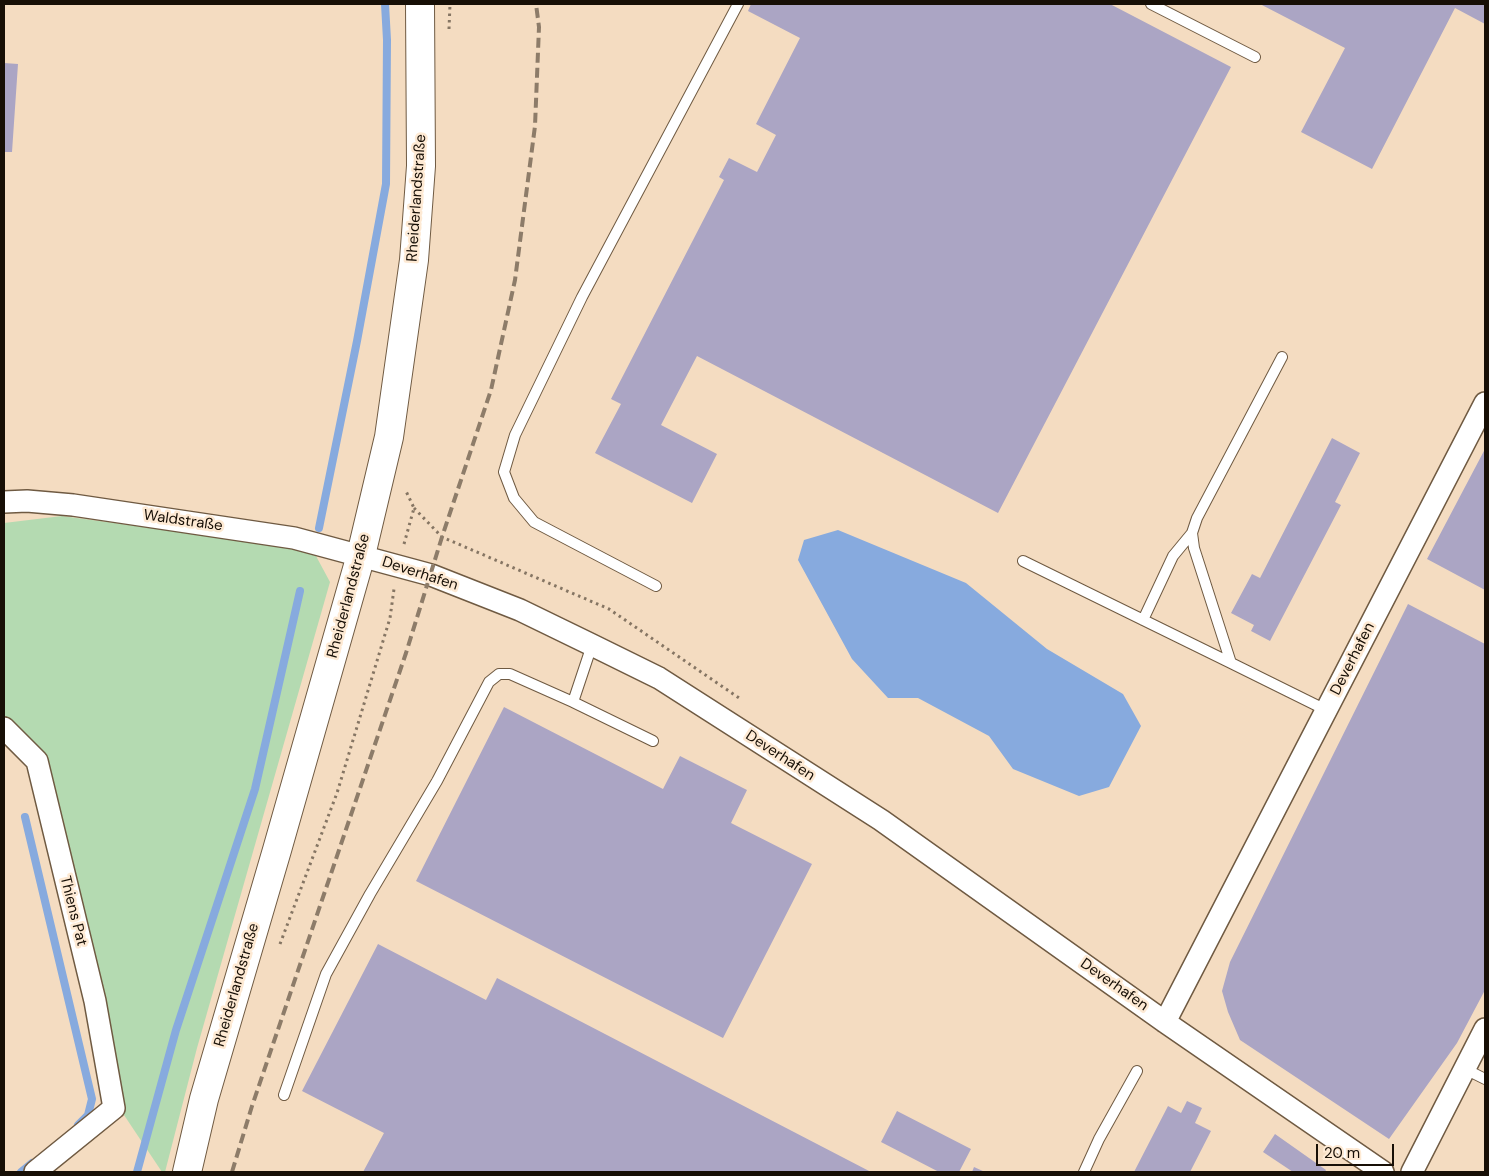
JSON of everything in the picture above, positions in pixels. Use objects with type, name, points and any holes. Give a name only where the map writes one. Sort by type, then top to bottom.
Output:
[{"type":"main road","name":"Rheiderlandstraße","points":[[187,1172],[204,1099],[361,555],[390,437],[414,260],[421,166],[420,4]]},
{"type":"street","name":"Deverhafen","points":[[1165,1022],[1485,403]]},
{"type":"street","name":"Waldstraße","points":[[4,502],[26,501],[83,506],[294,538],[361,555]]},
{"type":"street","name":"Deverhafen","points":[[361,555],[431,574],[520,610],[659,678],[881,820],[1165,1022],[1383,1172]]},
{"type":"street","name":"Thiens Pat","points":[[4,728],[37,762],[95,1002],[114,1108],[35,1172]]},
{"type":"street","points":[[1412,1172],[1485,1029]]},
{"type":"lane","points":[[656,586],[534,522],[514,498],[504,472],[515,434],[582,297],[738,4]]},
{"type":"lane","points":[[1151,4],[1255,58]]},
{"type":"lane","points":[[1143,620],[1173,556],[1192,533],[1197,518],[1282,356]]},
{"type":"lane","points":[[1192,533],[1194,548],[1231,663]]},
{"type":"lane","points":[[1023,561],[1326,710]]},
{"type":"lane","points":[[573,702],[592,645]]},
{"type":"lane","points":[[284,1095],[326,974],[436,781],[489,682],[499,674],[510,674],[653,741]]},
{"type":"lane","points":[[1465,1069],[1485,1079]]},
{"type":"lane","points":[[1084,1172],[1099,1139],[1137,1071]]},
{"type":"green space","points":[[62,516],[286,546],[316,556],[330,582],[197,1048],[165,1172],[162,1172],[124,1115],[42,754],[4,715],[4,523]]},
{"type":"water","points":[[838,530],[966,583],[1047,649],[1123,694],[1141,726],[1109,787],[1079,796],[1013,769],[989,736],[918,698],[888,698],[852,659],[798,560],[804,540]]},
{"type":"building","points":[[751,4],[1110,4],[1231,67],[998,513],[697,356],[661,425],[717,454],[692,503],[595,453],[621,404],[611,399],[724,180],[719,177],[729,158],[757,172],[776,135],[756,124],[800,38],[748,11]]},
{"type":"building","points":[[1260,4],[1485,4],[1485,24],[1455,8],[1372,169],[1301,132],[1345,48]]},
{"type":"building","points":[[4,63],[18,64],[12,152],[4,152]]},
{"type":"building","points":[[1332,438],[1360,453],[1335,502],[1341,505],[1270,641],[1251,631],[1254,625],[1231,613],[1252,574],[1260,578]]},
{"type":"building","points":[[1485,449],[1485,590],[1427,559]]},
{"type":"building","points":[[1408,604],[1485,644],[1485,990],[1457,1043],[1389,1139],[1240,1040],[1228,1012],[1222,991],[1230,962]]},
{"type":"building","points":[[504,707],[663,789],[680,756],[747,790],[731,823],[812,864],[723,1038],[416,881]]},
{"type":"building","points":[[378,944],[486,1000],[497,978],[871,1172],[363,1172],[384,1133],[302,1091]]},
{"type":"building","points":[[1187,1101],[1202,1108],[1195,1123],[1211,1131],[1190,1172],[1134,1172],[1168,1106],[1181,1113]]},
{"type":"building","points":[[897,1111],[971,1149],[959,1172],[939,1172],[881,1142]]},
{"type":"building","points":[[1275,1134],[1326,1170],[1325,1172],[1293,1172],[1263,1152]]},
{"type":"building","points":[[974,1167],[985,1172],[972,1172]]},
{"type":"waterway","points":[[319,528],[357,341],[386,184],[387,40],[385,4]]},
{"type":"waterway","points":[[137,1172],[176,1030],[255,789],[300,591]]},
{"type":"waterway","points":[[25,817],[92,1099],[88,1115],[78,1125]]},
{"type":"waterway","points":[[21,1172],[32,1163]]},
{"type":"railway","points":[[232,1172],[252,1106],[406,653],[491,390],[515,280],[535,126],[539,27],[536,4]]}]
